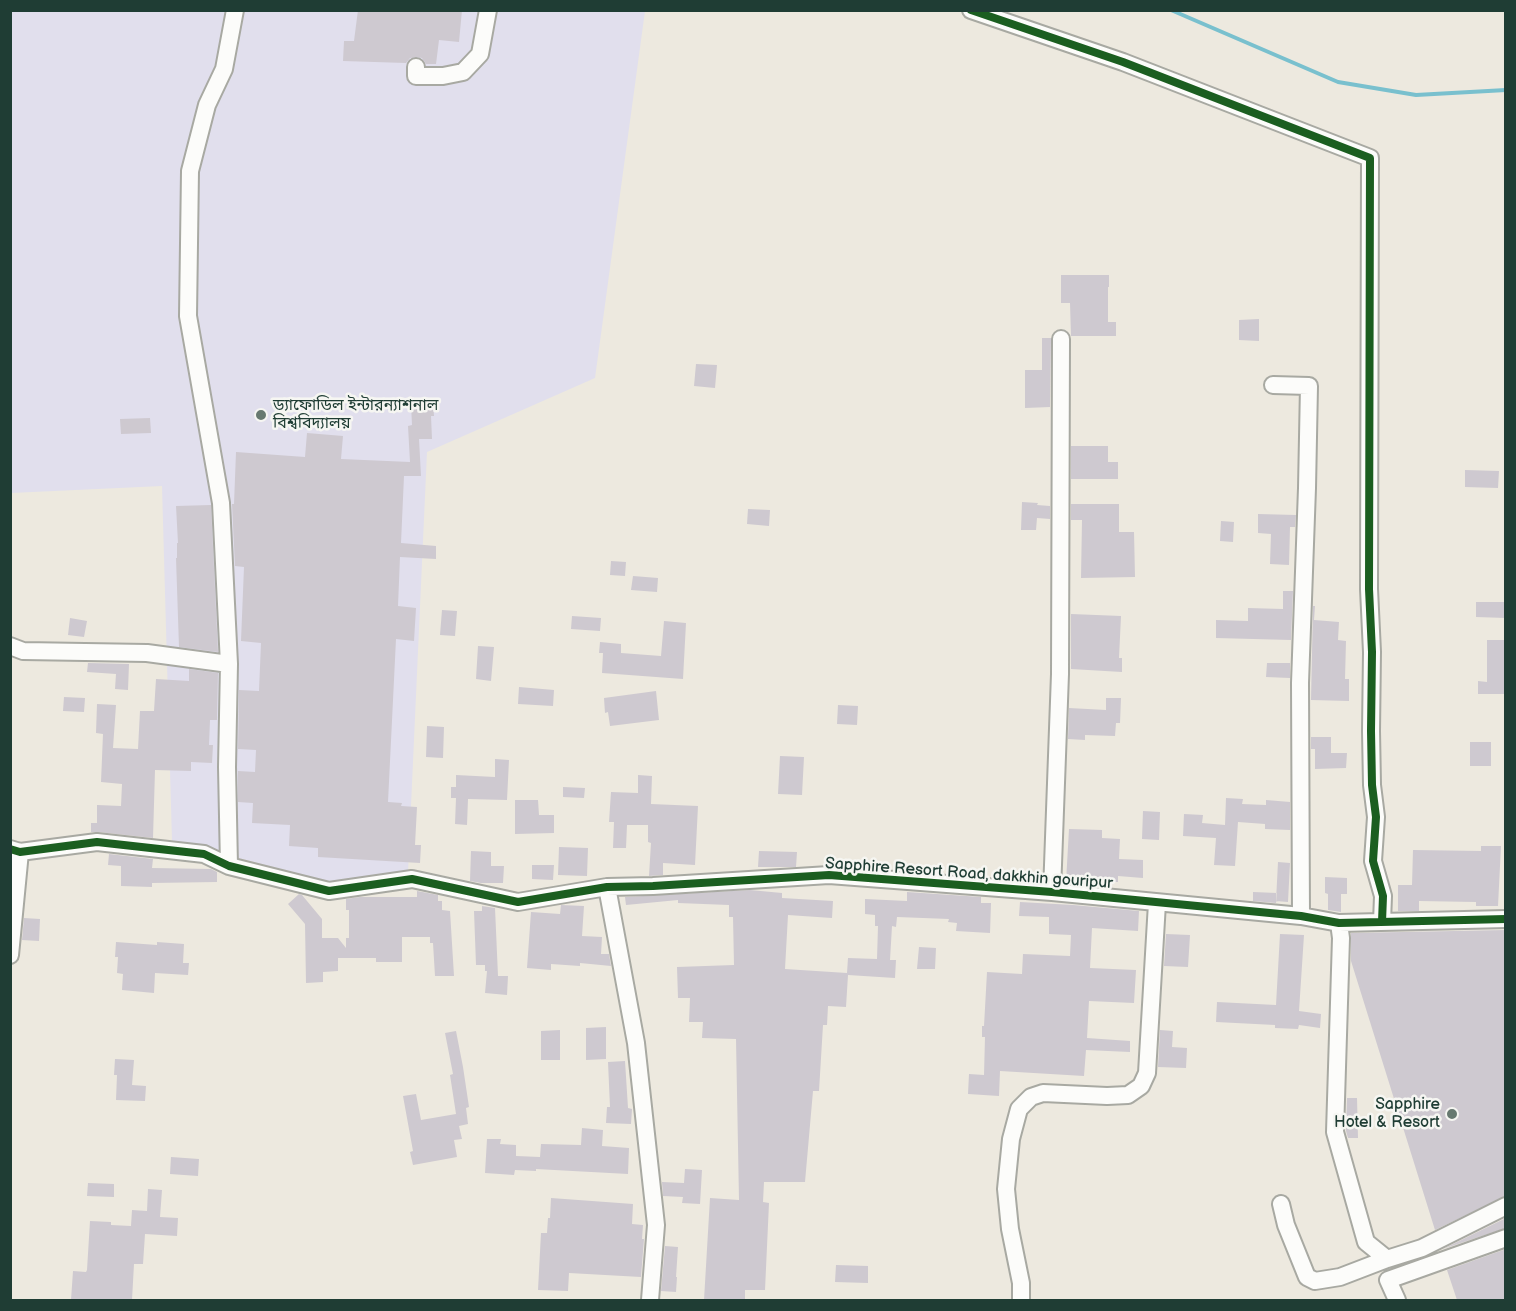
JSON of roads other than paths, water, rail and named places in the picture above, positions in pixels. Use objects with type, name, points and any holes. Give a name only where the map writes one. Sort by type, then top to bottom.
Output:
[{"type":"street","points":[[229,866],[229,664],[222,503],[188,316],[190,171],[207,105],[224,69],[235,10]]},
{"type":"street","points":[[416,68],[416,76],[443,76],[463,72],[480,54],[488,10]]},
{"type":"street","points":[[971,10],[1123,62],[1370,158],[1369,589],[1372,652],[1372,785],[1376,817],[1373,861],[1383,896],[1382,921]]},
{"type":"street","points":[[1052,892],[1060,674],[1061,339]]},
{"type":"street","points":[[1273,385],[1309,386],[1300,683],[1300,916]]},
{"type":"street","points":[[10,646],[23,651],[147,653],[229,664]]},
{"type":"street","name":"Sapphire Resort Road, dakkhin gouripur","points":[[15,851],[97,842],[204,854],[229,866],[329,891],[411,879],[518,902],[607,887],[829,875],[1052,892],[1300,916],[1339,923],[1506,919]]},
{"type":"street","points":[[10,955],[15,851]]},
{"type":"street","points":[[607,887],[636,1043],[656,1225],[650,1300]]},
{"type":"street","points":[[1021,1300],[1006,1189],[1011,1139],[1019,1109],[1031,1098],[1043,1093],[1128,1095],[1141,1086],[1147,1073],[1157,903]]},
{"type":"street","points":[[1339,923],[1341,938],[1335,1132],[1366,1242],[1387,1259]]},
{"type":"street","points":[[1281,1204],[1286,1225],[1307,1277],[1315,1281],[1340,1277],[1422,1248],[1506,1206]]},
{"type":"street","points":[[1397,1300],[1388,1281],[1506,1238]]},
{"type":"waterway","points":[[1171,10],[1338,82],[1416,95],[1506,90]]},
{"type":"place","name":"ড্যাফোডিল ইন্টারন্যাশনাল বিশ্ববিদ্যালয়","points":[[261,415]]},
{"type":"place","name":"Sapphire Hotel & Resort","points":[[1452,1114]]}]
